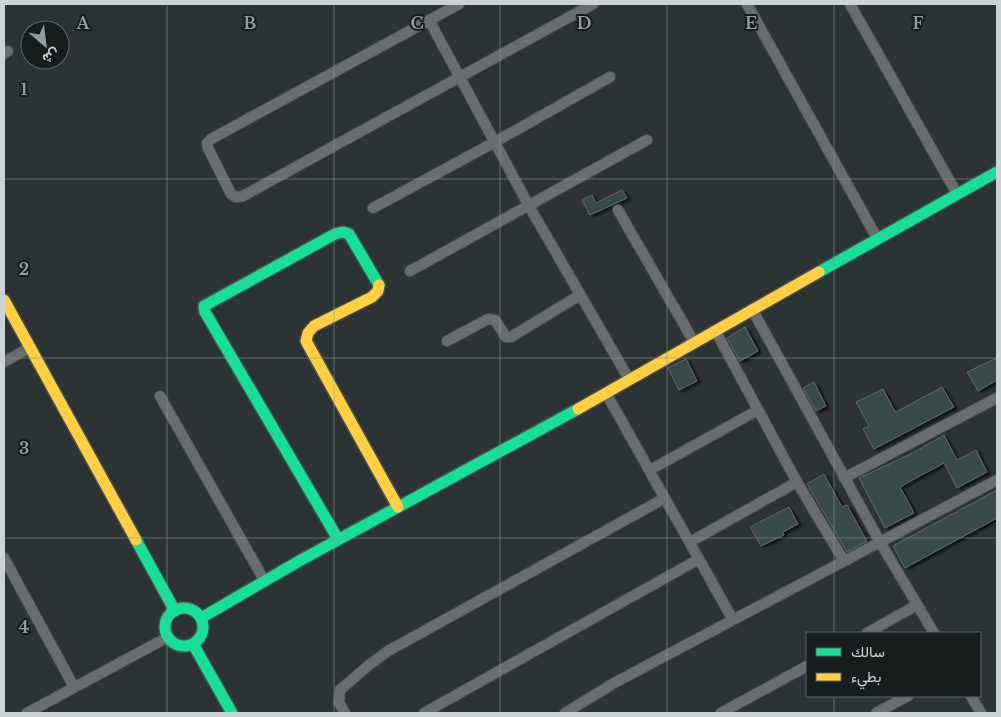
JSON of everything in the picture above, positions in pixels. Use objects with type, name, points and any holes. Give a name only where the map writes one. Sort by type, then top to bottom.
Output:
[{"type":"street","points":[[459,4],[207,143],[231,194],[236,197],[242,196],[592,4]]},
{"type":"street","points":[[747,4],[877,238]]},
{"type":"street","points":[[850,4],[957,194]]},
{"type":"street","points":[[428,20],[529,206],[629,379]]},
{"type":"street","points":[[373,208],[610,77]]},
{"type":"street","points":[[410,271],[647,140]]},
{"type":"street","points":[[201,618],[264,580],[606,393],[752,308],[997,172]]},
{"type":"street","points":[[618,210],[694,342]]},
{"type":"street","points":[[338,539],[205,312],[204,306],[326,238],[343,232],[349,234],[379,285],[378,292],[372,297],[314,326],[308,333],[306,341],[398,506]]},
{"type":"street","points":[[447,341],[488,318],[495,320],[506,337],[511,337],[580,295]]},
{"type":"street","points":[[4,300],[175,611]]},
{"type":"street","points":[[752,308],[844,478],[933,632]]},
{"type":"street","points":[[715,330],[797,482],[844,561]]},
{"type":"street","points":[[4,362],[29,348]]},
{"type":"street","points":[[606,393],[733,620]]},
{"type":"street","points":[[160,396],[264,580]]},
{"type":"street","points":[[844,478],[997,398]]},
{"type":"street","points":[[650,470],[758,410]]},
{"type":"street","points":[[565,713],[616,682],[997,480]]},
{"type":"street","points":[[690,542],[797,482]]},
{"type":"street","points":[[345,713],[340,703],[340,690],[388,651],[665,498]]},
{"type":"street","points":[[4,558],[74,687]]},
{"type":"street","points":[[429,712],[699,559]]},
{"type":"street","points":[[869,632],[917,606]]},
{"type":"street","points":[[181,609],[192,610],[201,618],[203,630],[193,644],[182,646],[168,637],[166,632],[167,620],[175,611],[181,609]]},
{"type":"street","points":[[27,713],[168,637]]},
{"type":"street","points":[[193,644],[232,713]]},
{"type":"street","points":[[721,713],[806,667]]},
{"type":"street","points":[[876,713],[906,697]]},
{"type":"street","points":[[972,697],[981,713]]},
{"type":"building","points":[[622,190],[627,198],[590,215],[582,200],[592,195],[596,203]]},
{"type":"building","points":[[745,327],[758,351],[740,361],[727,338]]},
{"type":"building","points":[[997,358],[997,380],[978,391],[967,372]]},
{"type":"building","points":[[686,359],[697,381],[679,390],[668,368]]},
{"type":"building","points":[[814,382],[826,406],[816,411],[803,388]]},
{"type":"building","points":[[942,387],[954,407],[874,449],[863,429],[869,426],[856,402],[883,389],[895,412]]},
{"type":"building","points":[[944,435],[957,460],[976,450],[987,472],[957,488],[944,463],[916,478],[900,487],[914,513],[885,528],[859,478],[913,453]]},
{"type":"building","points":[[824,474],[842,507],[847,505],[867,541],[847,552],[807,484]]},
{"type":"building","points":[[997,490],[997,518],[905,568],[893,546]]},
{"type":"building","points":[[789,507],[798,524],[783,532],[784,535],[761,546],[750,527]]},
{"type":"traffic: fast","points":[[819,272],[997,172]]},
{"type":"traffic: fast","points":[[338,539],[205,312],[204,306],[335,234],[343,232],[349,234],[379,285]]},
{"type":"traffic: fast","points":[[201,618],[301,560],[578,409]]},
{"type":"traffic: fast","points":[[136,540],[175,611]]},
{"type":"traffic: fast","points":[[184,608],[197,614],[203,627],[197,640],[184,646],[171,640],[165,627],[171,614],[184,608]]},
{"type":"traffic: fast","points":[[193,644],[232,713]]},
{"type":"traffic: slow","points":[[578,409],[819,272]]},
{"type":"traffic: slow","points":[[379,285],[378,291],[372,297],[314,326],[308,333],[306,341],[398,507]]},
{"type":"traffic: slow","points":[[4,300],[136,540]]}]
